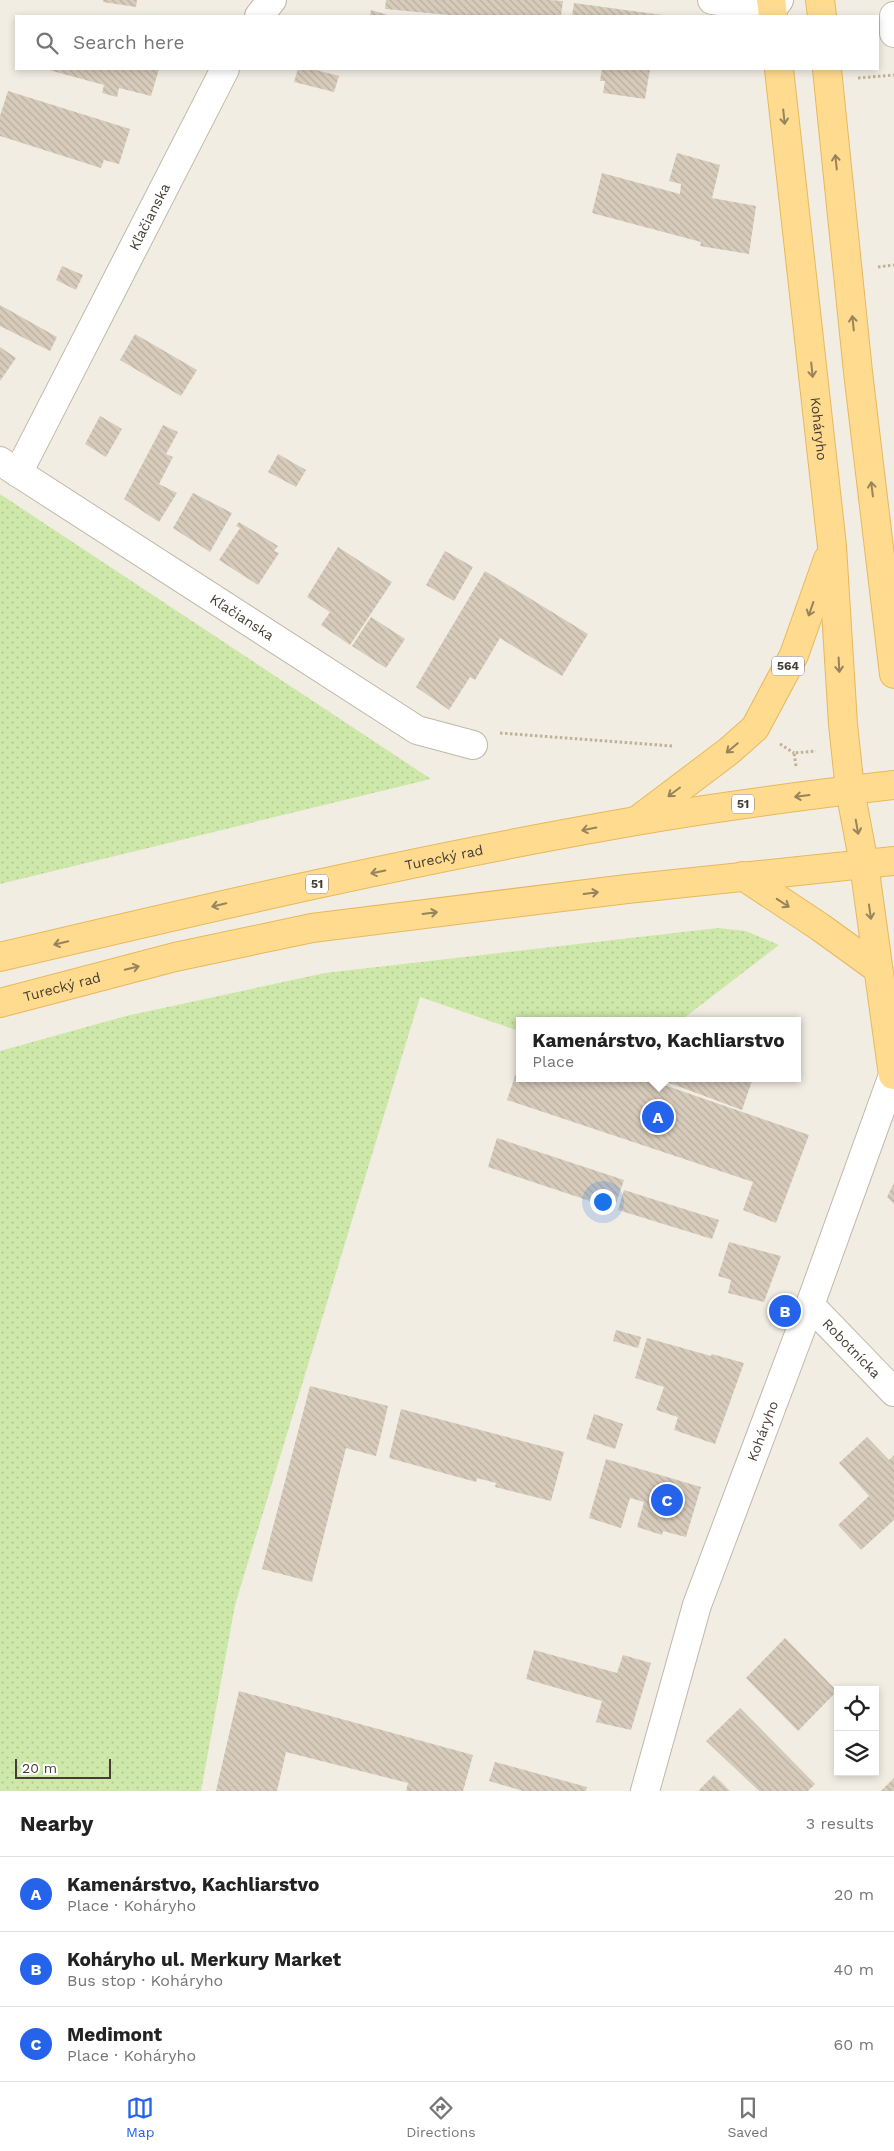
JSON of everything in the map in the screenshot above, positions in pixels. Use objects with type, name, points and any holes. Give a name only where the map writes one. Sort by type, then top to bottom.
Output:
[{"type":"main road","points":[[820,0],[822,15]]},
{"type":"main road","name":"Koháryho","points":[[779,70],[832,546],[843,724],[850,790],[864,864],[893,1073]]},
{"type":"main road","points":[[825,72],[894,674]]},
{"type":"main road","points":[[878,538],[894,563]]},
{"type":"main road","name":"564","points":[[636,821],[729,751],[755,728],[794,656],[832,546]]},
{"type":"main road","name":"Turecký rad","points":[[0,957],[225,904],[492,848],[636,821],[801,795],[894,785]]},
{"type":"main road","name":"Turecký rad","points":[[0,1003],[175,957],[312,928],[743,876],[894,861]]},
{"type":"main road","points":[[743,876],[820,927],[878,969]]},
{"type":"street","points":[[261,15],[272,0]]},
{"type":"street","points":[[712,0],[774,8]]},
{"type":"street","points":[[894,16],[894,32]]},
{"type":"street","name":"Kľačianska","points":[[223,70],[9,467],[417,730],[473,745]]},
{"type":"street","name":"Koháryho","points":[[645,1791],[697,1606],[810,1305],[893,1073]]},
{"type":"street","name":"Robotnícka","points":[[810,1305],[894,1392]]},
{"type":"path","points":[[857,78],[894,74]]},
{"type":"path","points":[[878,267],[894,265]]},
{"type":"path","points":[[473,745],[482,732],[672,746]]},
{"type":"path","points":[[773,740],[794,754],[818,750]]},
{"type":"path","points":[[794,754],[797,769]]},
{"type":"green space","points":[[0,494],[431,779],[0,884]]},
{"type":"green space","points":[[718,928],[746,931],[779,945],[685,1017],[516,1017],[516,1030],[420,997],[235,1605],[201,1791],[0,1791],[0,1051],[126,1016],[325,973]]},
{"type":"building","points":[[103,0],[137,0],[136,7],[103,2]]},
{"type":"building","points":[[386,0],[563,1],[561,15],[449,15],[385,9]]},
{"type":"building","points":[[574,3],[662,15],[572,15]]},
{"type":"building","points":[[371,10],[388,15],[370,15]]},
{"type":"building","points":[[49,70],[159,70],[151,96],[119,88],[117,97],[102,93],[104,85]]},
{"type":"building","points":[[298,70],[316,70],[339,76],[334,92],[294,82]]},
{"type":"building","points":[[602,70],[650,70],[645,99],[603,93],[605,81],[600,81]]},
{"type":"building","points":[[8,91],[130,129],[119,164],[104,160],[101,168],[0,136],[0,116]]},
{"type":"building","points":[[677,153],[720,165],[712,198],[756,206],[749,254],[700,246],[701,242],[592,213],[602,173],[680,194],[681,184],[669,181]]},
{"type":"building","points":[[62,266],[83,275],[76,290],[56,280]]},
{"type":"building","points":[[0,305],[57,337],[50,351],[0,326]]},
{"type":"building","points":[[135,334],[197,370],[181,396],[120,360]]},
{"type":"building","points":[[0,347],[16,358],[0,381]]},
{"type":"building","points":[[100,416],[122,429],[106,457],[85,444]]},
{"type":"building","points":[[163,425],[178,432],[166,454],[173,457],[159,484],[177,493],[159,522],[124,499]]},
{"type":"building","points":[[278,454],[306,470],[296,487],[268,472]]},
{"type":"building","points":[[193,493],[232,513],[210,552],[173,528]]},
{"type":"building","points":[[239,522],[278,546],[274,551],[279,553],[258,585],[219,560],[240,528],[236,526]]},
{"type":"building","points":[[338,547],[392,582],[350,645],[321,625],[330,612],[307,597]]},
{"type":"building","points":[[445,551],[473,567],[454,601],[426,585]]},
{"type":"building","points":[[485,571],[588,634],[562,676],[500,638],[475,680],[470,677],[449,710],[416,687]]},
{"type":"building","points":[[371,617],[405,639],[386,668],[352,646]]},
{"type":"building","points":[[516,1073],[516,1082],[656,1082],[809,1135],[776,1223],[743,1210],[753,1182],[507,1100]]},
{"type":"building","points":[[667,1082],[752,1082],[742,1110]]},
{"type":"building","points":[[497,1138],[624,1180],[614,1209],[488,1167]]},
{"type":"building","points":[[894,1183],[894,1204],[887,1197]]},
{"type":"building","points":[[624,1190],[719,1220],[712,1239],[618,1210]]},
{"type":"building","points":[[729,1242],[781,1256],[764,1302],[728,1293],[731,1280],[718,1276]]},
{"type":"building","points":[[616,1330],[641,1337],[638,1348],[613,1341]]},
{"type":"building","points":[[647,1338],[744,1363],[715,1444],[674,1430],[678,1417],[656,1410],[664,1387],[635,1378]]},
{"type":"building","points":[[310,1386],[388,1406],[376,1456],[346,1448],[312,1582],[262,1569]]},
{"type":"building","points":[[401,1409],[564,1452],[551,1501],[495,1487],[496,1483],[477,1478],[476,1482],[389,1458]]},
{"type":"building","points":[[594,1414],[623,1424],[615,1449],[586,1439]]},
{"type":"building","points":[[867,1437],[889,1460],[894,1455],[894,1520],[861,1550],[838,1525],[869,1496],[839,1463]]},
{"type":"building","points":[[606,1459],[701,1487],[686,1537],[663,1531],[662,1535],[637,1527],[644,1502],[630,1498],[621,1528],[589,1518]]},
{"type":"building","points":[[785,1638],[834,1688],[834,1694],[798,1731],[746,1678]]},
{"type":"building","points":[[534,1650],[617,1673],[623,1655],[651,1663],[631,1730],[596,1722],[602,1701],[526,1679]]},
{"type":"building","points":[[239,1691],[473,1755],[463,1791],[406,1791],[408,1783],[286,1752],[277,1791],[216,1791]]},
{"type":"building","points":[[740,1708],[815,1784],[808,1791],[759,1791],[706,1741]]},
{"type":"building","points":[[495,1762],[587,1787],[586,1791],[523,1791],[489,1781]]},
{"type":"building","points":[[714,1775],[730,1791],[698,1791]]},
{"type":"building","points":[[894,1778],[894,1791],[881,1791]]},
{"type":"place","name":"Kamenárstvo, Kachliarstvo","points":[[658,1117]]},
{"type":"place","name":"Koháryho ul. Merkury Market","points":[[785,1311]]},
{"type":"place","name":"Medimont","points":[[667,1500]]}]
